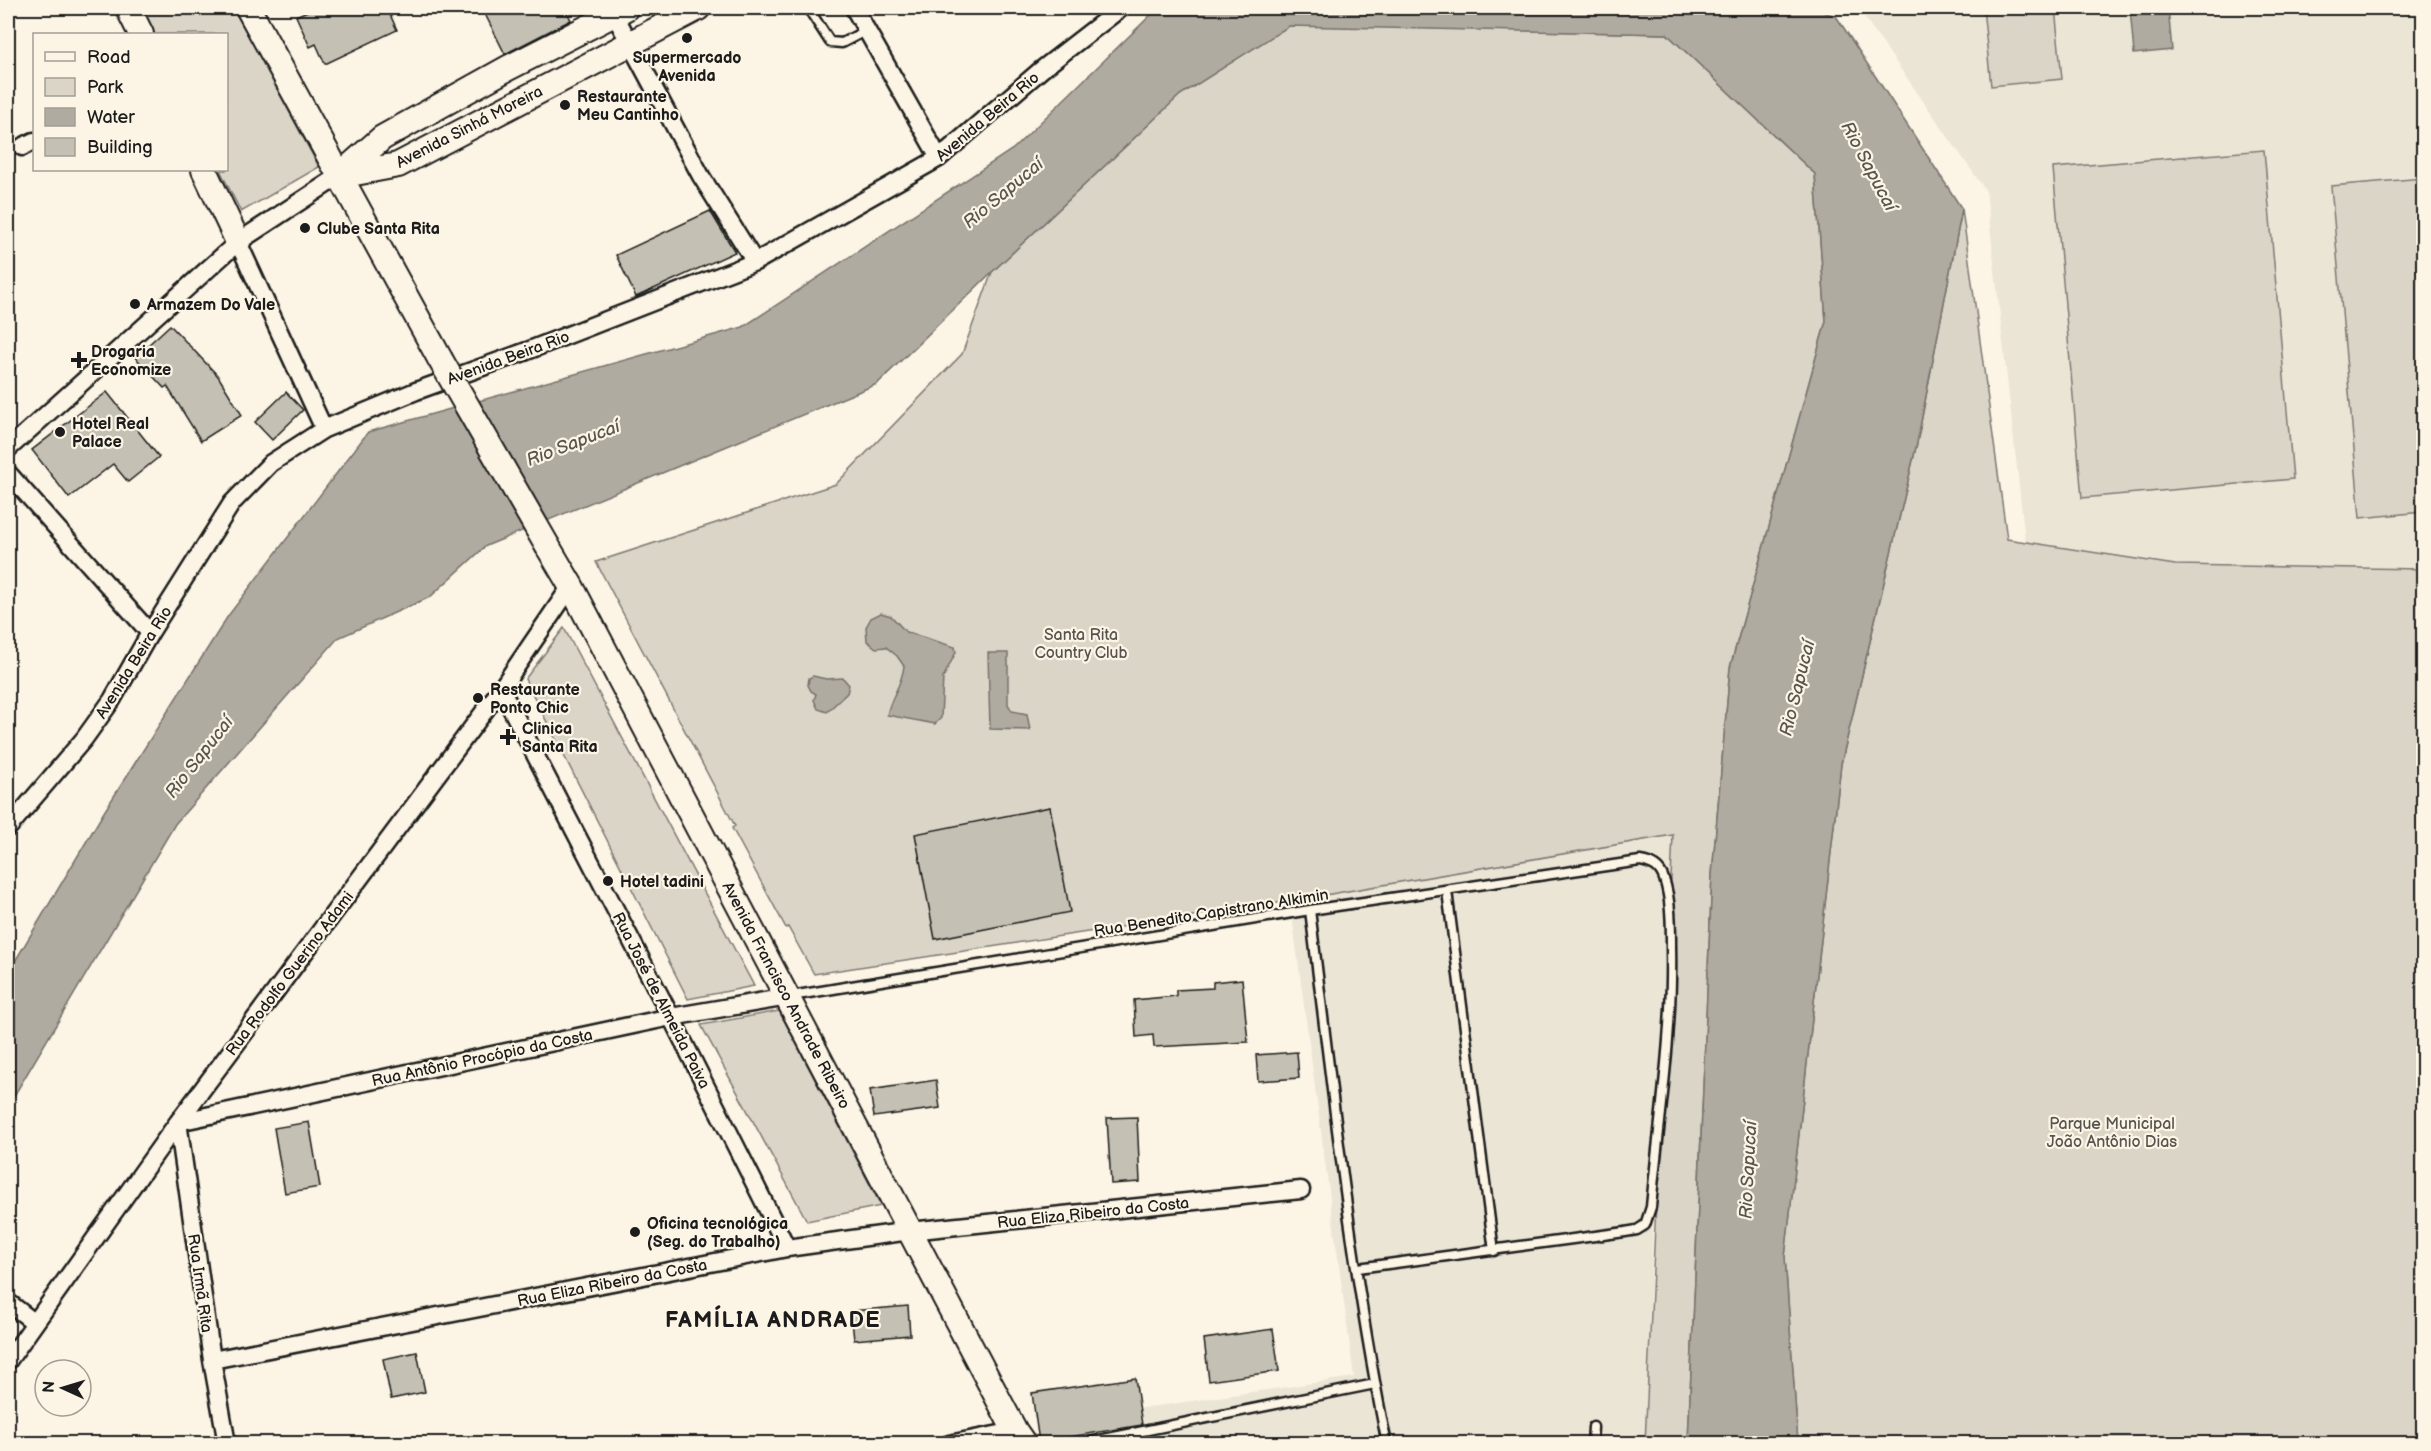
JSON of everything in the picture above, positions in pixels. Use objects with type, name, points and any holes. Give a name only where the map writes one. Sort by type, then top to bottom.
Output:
[{"type":"main road","points":[[128,8],[140,33]]},
{"type":"main road","name":"Avenida Francisco Andrade Ribeiro","points":[[248,8],[440,358],[571,586],[1019,1437]]},
{"type":"main road","name":"Avenida Sinhá Moreira","points":[[339,176],[398,165],[698,8]]},
{"type":"main road","name":"Avenida Sinhá Moreira","points":[[339,176],[382,138],[617,10]]},
{"type":"main road","points":[[204,171],[238,242]]},
{"type":"street","points":[[854,8],[939,158]]},
{"type":"street","name":"Avenida Beira Rio","points":[[8,828],[84,740],[112,700],[150,633],[232,503],[271,463],[324,429],[416,391],[527,351],[755,262],[939,158],[1041,70],[1121,8]]},
{"type":"street","points":[[617,10],[628,43],[685,143],[700,176],[755,262]]},
{"type":"street","points":[[8,449],[238,242],[339,176]]},
{"type":"street","points":[[238,242],[324,429]]},
{"type":"street","points":[[8,473],[150,633]]},
{"type":"street","name":"Rua Rodolfo Guerino Adami","points":[[8,1361],[178,1122],[501,688],[571,586]]},
{"type":"street","name":"Rua José de Almeida Paiva","points":[[501,688],[787,1248]]},
{"type":"street","name":"Rua Antônio Procópio da Costa","points":[[178,1122],[671,1017],[788,997]]},
{"type":"street","name":"Rua Irmã Rita","points":[[178,1122],[212,1360],[227,1443]]},
{"type":"street","name":"Rua Eliza Ribeiro da Costa","points":[[212,1360],[787,1248],[910,1231],[1301,1190]]},
{"type":"street","points":[[8,1302],[35,1323]]},
{"type":"street","points":[[949,1443],[1019,1437]]},
{"type":"lane","points":[[808,8],[830,42],[842,43],[868,30]]},
{"type":"lane","name":"Rua Benedito Capistrano Alkimin","points":[[788,997],[1310,910],[1640,861],[1651,863],[1658,868],[1664,879],[1671,920],[1671,1007],[1649,1215],[1645,1225],[1637,1230],[1494,1251]]},
{"type":"lane","points":[[1358,1268],[1494,1251],[1447,891]]},
{"type":"lane","points":[[1310,910],[1358,1268],[1375,1384],[1387,1443]]},
{"type":"lane","points":[[1079,1443],[1375,1384]]},
{"type":"lane","points":[[1592,1443],[1593,1427]]},
{"type":"shaded area","points":[[1858,8],[2423,8],[2423,612],[2036,638],[1986,191]]},
{"type":"shaded area","points":[[1673,835],[1653,1224],[1645,1443],[1069,1444],[1057,1421],[1354,1377],[1290,901]]},
{"type":"green space","points":[[140,8],[233,8],[319,167],[241,212],[220,171],[228,171],[228,33],[152,33]]},
{"type":"green space","points":[[1983,8],[2055,8],[2062,79],[1991,86]]},
{"type":"green space","name":"Santa Rita Country Club","points":[[1289,25],[1667,34],[1815,174],[1826,321],[1730,668],[1712,875],[1688,1443],[1645,1443],[1673,835],[1290,901],[814,974],[788,927],[786,928],[732,828],[735,826],[596,562],[836,484],[962,354],[992,272],[1180,95]]},
{"type":"green space","points":[[2264,150],[2293,479],[2082,498],[2053,168]]},
{"type":"green space","points":[[2423,178],[2423,512],[2360,518],[2331,186]]},
{"type":"green space","name":"Parque Municipal João Antônio Dias","points":[[1962,209],[2007,539],[2175,565],[2423,569],[2423,1443],[1798,1444],[1785,1257],[1841,764],[1917,443]]},
{"type":"green space","points":[[564,628],[754,986],[688,999],[525,679]]},
{"type":"green space","points":[[779,1011],[881,1206],[807,1221],[701,1025]]},
{"type":"water","name":"Rio Sapucaí","points":[[1158,8],[1810,8],[1836,16],[1962,209],[1917,443],[1841,764],[1785,1257],[1798,1443],[1688,1443],[1712,875],[1730,668],[1826,321],[1815,174],[1667,34],[1289,26],[1180,95],[877,384],[486,546],[430,597],[338,638],[175,824],[8,1106],[8,973],[104,812],[228,616],[368,432],[743,327],[1013,149]]},
{"type":"water","points":[[2130,8],[2168,8],[2172,50],[2134,54]]},
{"type":"water","points":[[881,613],[891,616],[906,632],[955,647],[956,652],[943,678],[941,718],[935,724],[887,715],[904,666],[886,647],[876,648],[867,641],[866,627],[871,618]]},
{"type":"water","points":[[988,653],[1008,653],[1008,704],[1012,711],[1027,714],[1030,730],[990,729]]},
{"type":"water","points":[[813,676],[826,679],[843,678],[849,685],[847,693],[827,712],[818,709],[814,700],[816,694],[808,685],[809,678]]},
{"type":"building","points":[[314,8],[387,8],[397,30],[325,64],[316,44],[310,47],[296,16]]},
{"type":"building","points":[[482,8],[565,8],[571,20],[505,54]]},
{"type":"building","points":[[710,211],[735,252],[636,297],[616,255]]},
{"type":"building","points":[[170,325],[218,376],[242,415],[201,441],[167,386],[164,388],[135,357]]},
{"type":"building","points":[[107,392],[159,457],[128,482],[113,464],[69,498],[32,450]]},
{"type":"building","points":[[286,392],[303,410],[272,440],[255,422]]},
{"type":"building","points":[[1050,807],[1070,912],[935,939],[915,834]]},
{"type":"building","points":[[1242,979],[1248,1042],[1154,1047],[1153,1035],[1136,1037],[1134,1000],[1176,996],[1176,990],[1213,988],[1213,982]]},
{"type":"building","points":[[1297,1052],[1299,1078],[1258,1081],[1256,1055]]},
{"type":"building","points":[[936,1080],[940,1108],[874,1117],[870,1090]]},
{"type":"building","points":[[1137,1117],[1140,1182],[1111,1184],[1107,1118]]},
{"type":"building","points":[[309,1122],[320,1187],[285,1193],[274,1128]]},
{"type":"building","points":[[908,1306],[910,1335],[854,1340],[851,1311]]},
{"type":"building","points":[[1273,1329],[1279,1371],[1209,1381],[1204,1339]]},
{"type":"building","points":[[417,1352],[425,1392],[391,1399],[383,1359]]},
{"type":"building","points":[[1135,1378],[1142,1425],[1039,1442],[1032,1393]]},
{"type":"place","name":"Supermercado Avenida","points":[[687,38]]},
{"type":"place","name":"Restaurante Meu Cantinho","points":[[565,105]]},
{"type":"place","name":"Clube Santa Rita","points":[[305,228]]},
{"type":"place","name":"Armazem Do Vale","points":[[135,304]]},
{"type":"place","name":"Drogaria Economize","points":[[79,360]]},
{"type":"place","name":"Hotel Real Palace","points":[[60,432]]},
{"type":"place","name":"Restaurante Ponto Chic","points":[[478,698]]},
{"type":"place","name":"Clinica Santa Rita","points":[[508,737]]},
{"type":"place","name":"Hotel tadini","points":[[608,881]]},
{"type":"place","name":"Oficina tecnológica (Seg. do Trabalho)","points":[[635,1232]]},
{"type":"district","name":"FAMÍLIA ANDRADE","points":[[773,1319]]}]
